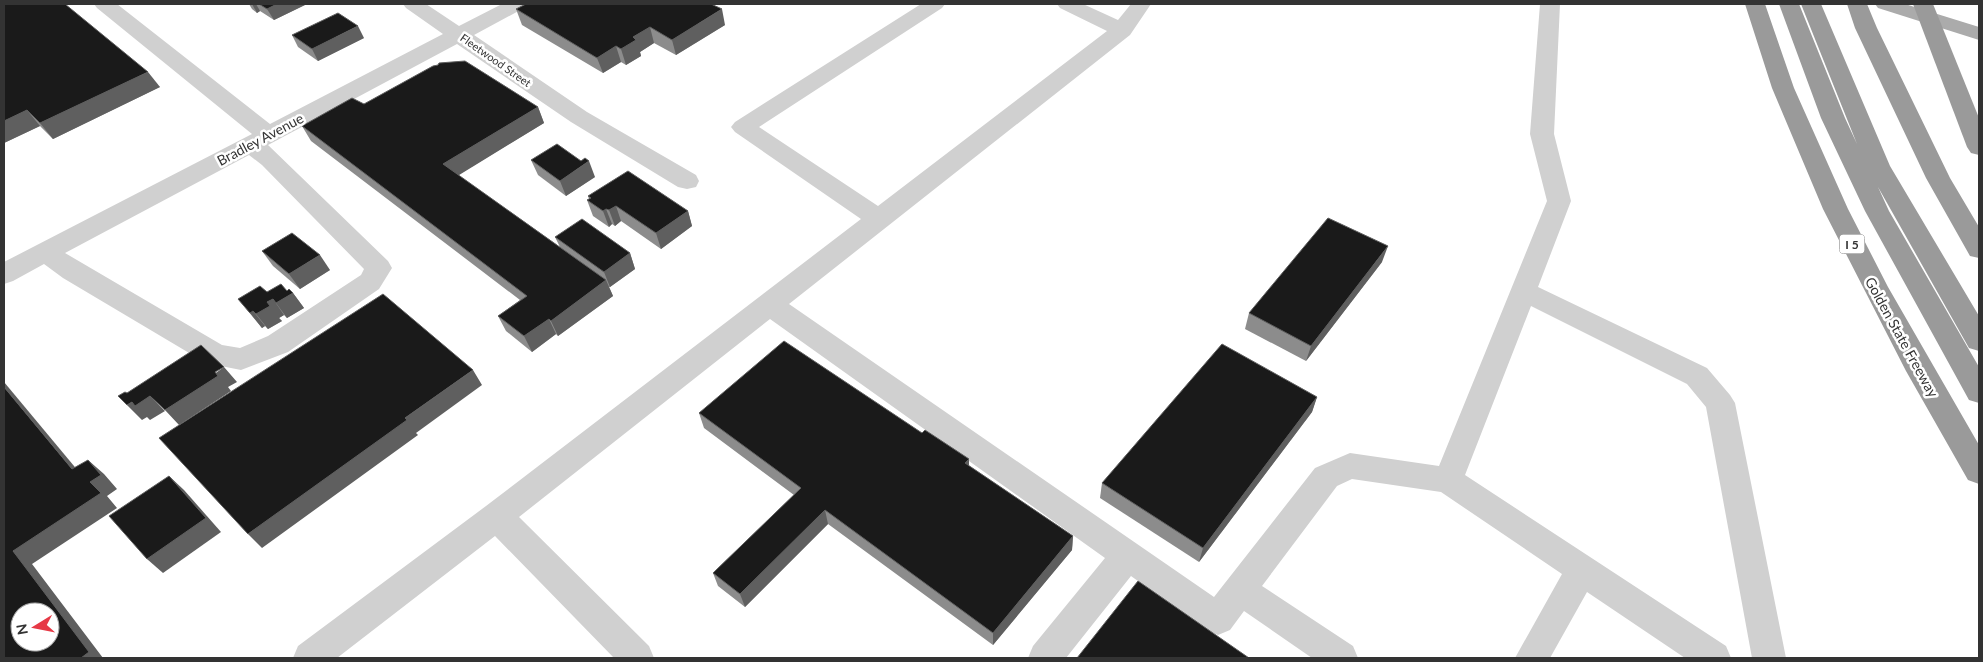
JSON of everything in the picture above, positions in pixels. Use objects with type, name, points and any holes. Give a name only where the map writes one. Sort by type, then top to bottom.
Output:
[{"type":"highway","name":"Golden State Freeway","points":[[1755,4],[1770,55],[1800,132],[1858,258],[1948,422],[1979,471]]},
{"type":"highway","points":[[1789,4],[1833,118],[1878,211],[1979,392]]},
{"type":"highway","points":[[1857,4],[1866,28],[1938,178],[1979,249]]},
{"type":"highway","points":[[1923,4],[1979,147]]},
{"type":"highway","points":[[1812,7],[1878,166],[1979,340]]},
{"type":"main road","points":[[1885,4],[1979,34]]},
{"type":"street","points":[[45,252],[72,271],[216,355],[241,359],[278,344],[370,282],[379,268],[270,159],[259,139],[104,4]]},
{"type":"street","name":"Fleetwood Street","points":[[413,4],[460,34],[579,117],[687,181]]},
{"type":"street","name":"Bradley Avenue","points":[[4,274],[517,4]]},
{"type":"street","points":[[879,219],[742,127],[935,4]]},
{"type":"street","points":[[1067,4],[1122,30]]},
{"type":"street","points":[[310,658],[770,305],[1122,30],[1141,4]]},
{"type":"street","points":[[1448,480],[1558,202],[1542,134],[1550,4]]},
{"type":"street","points":[[1523,292],[1697,376],[1720,403],[1769,658]]},
{"type":"street","points":[[770,305],[1218,619],[1326,477],[1350,466],[1448,480],[1714,658]]},
{"type":"street","points":[[497,516],[637,658]]},
{"type":"street","points":[[1045,658],[1128,556]]},
{"type":"street","points":[[1532,658],[1582,570]]},
{"type":"street","points":[[1240,590],[1341,658]]},
{"type":"building","points":[[4,4],[65,4],[148,72],[40,123],[27,110],[4,121]]},
{"type":"building","points":[[259,4],[277,4],[267,9]]},
{"type":"building","points":[[526,4],[711,4],[722,9],[672,40],[650,27],[633,37],[636,40],[621,49],[616,46],[597,58],[516,9]]},
{"type":"building","points":[[338,13],[358,26],[312,49],[292,35]]},
{"type":"building","points":[[465,61],[538,107],[443,164],[606,280],[551,321],[549,319],[524,336],[498,316],[527,296],[302,126],[352,98],[364,104],[439,63]]},
{"type":"building","points":[[557,144],[581,161],[585,158],[589,161],[560,181],[531,160]]},
{"type":"building","points":[[628,171],[688,211],[656,233],[616,206],[603,211],[587,200],[591,198],[588,196]]},
{"type":"building","points":[[1328,218],[1388,246],[1311,346],[1249,313]]},
{"type":"building","points":[[582,219],[630,253],[604,272],[555,237]]},
{"type":"building","points":[[292,233],[320,255],[289,274],[262,251]]},
{"type":"building","points":[[281,284],[287,291],[289,289],[293,293],[276,303],[273,299],[267,302],[270,306],[256,314],[253,311],[250,313],[238,299],[260,286],[267,292]]},
{"type":"building","points":[[383,294],[473,370],[405,418],[407,420],[248,534],[159,438]]},
{"type":"building","points":[[784,341],[922,433],[925,430],[969,459],[965,463],[1073,536],[993,633],[825,510],[740,594],[713,573],[801,488],[699,413]]},
{"type":"building","points":[[1222,344],[1317,397],[1203,548],[1102,483]]},
{"type":"building","points":[[201,345],[224,367],[215,372],[218,376],[165,410],[150,396],[135,406],[132,402],[127,405],[118,396],[125,392],[127,393]]},
{"type":"building","points":[[4,387],[72,469],[88,460],[101,475],[90,482],[101,493],[13,551],[51,602],[10,602],[10,652],[60,652],[60,613],[89,652],[81,658],[4,658]]},
{"type":"building","points":[[169,476],[206,518],[147,559],[109,516]]},
{"type":"building","points":[[1138,581],[1249,658],[1077,658]]}]
